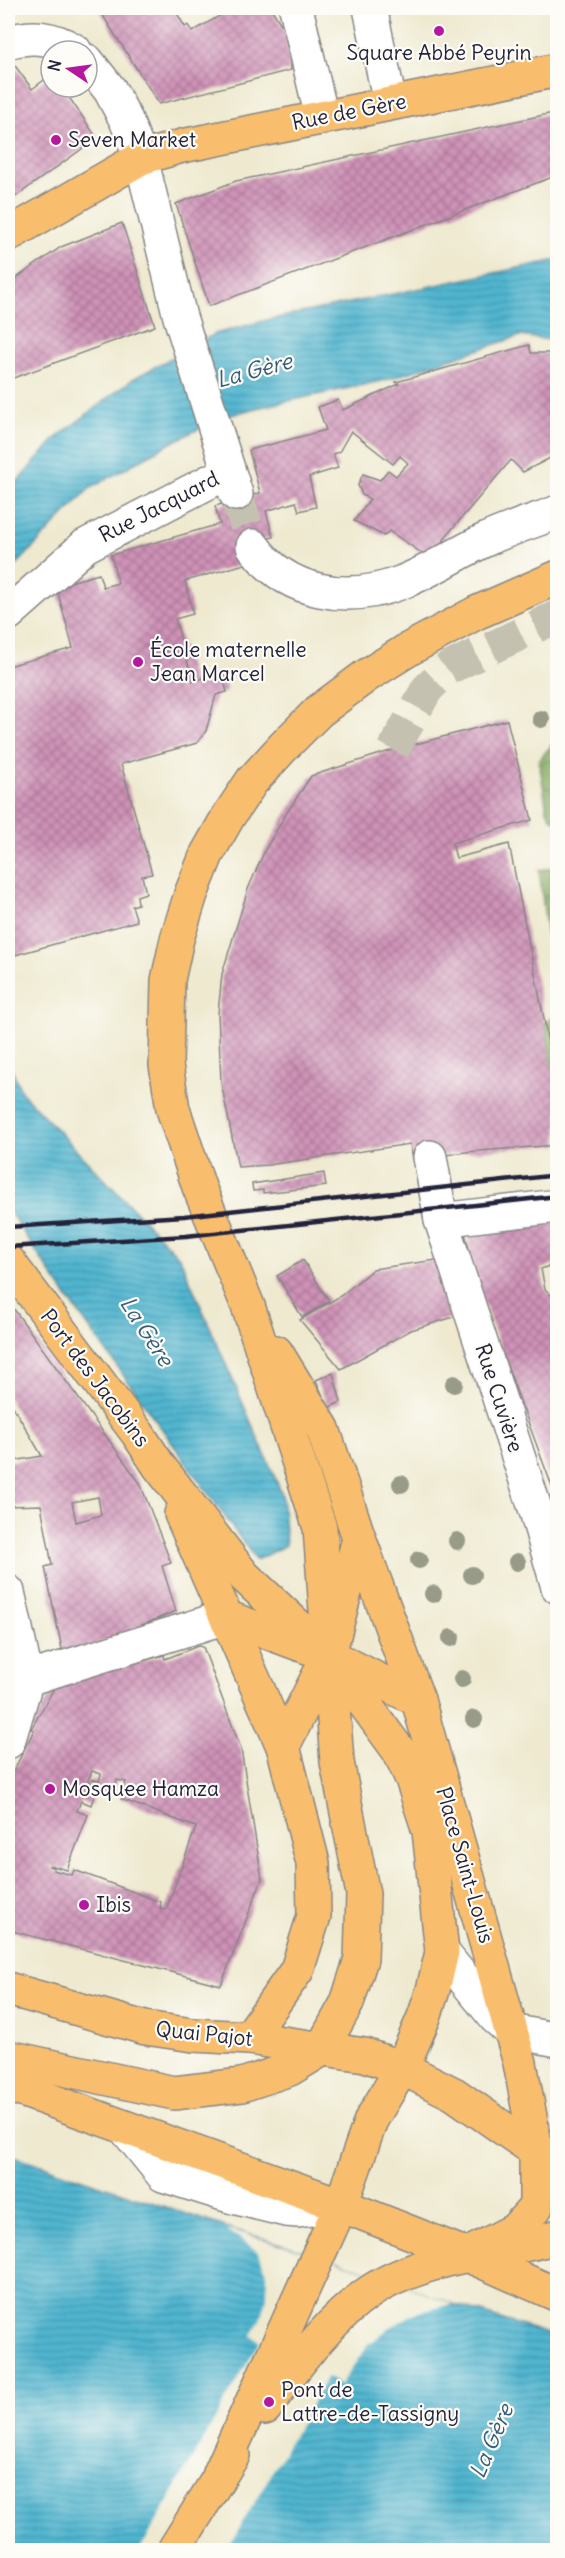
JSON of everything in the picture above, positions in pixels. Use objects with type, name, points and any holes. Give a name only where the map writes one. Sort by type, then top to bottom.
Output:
[{"type":"main road","name":"Rue de Gère","points":[[8,234],[141,158],[182,146],[558,70]]},
{"type":"main road","points":[[8,2057],[174,2093],[242,2085],[290,2069],[321,2050],[348,2004],[361,1959],[363,1894],[338,1762],[320,1528],[248,1306],[199,1187],[173,1109],[166,1065],[168,980],[177,939],[207,854],[228,817],[252,782],[285,744],[319,711],[366,676],[409,649],[476,613],[558,577]]},
{"type":"main road","name":"Port des Jacobins","points":[[8,1261],[138,1434],[159,1466]]},
{"type":"main road","name":"Place Saint-Louis","points":[[248,1306],[323,1429],[359,1538],[418,1700],[547,2158],[536,2207],[515,2230],[467,2255]]},
{"type":"main road","points":[[159,1466],[244,1576],[329,1654]]},
{"type":"main road","points":[[159,1466],[283,1746],[313,1863],[314,1916],[297,1970],[249,2038]]},
{"type":"main road","points":[[283,1746],[329,1654],[359,1538]]},
{"type":"main road","points":[[226,1617],[329,1654],[418,1700]]},
{"type":"main road","name":"Place Saint-Louis","points":[[220,2472],[340,2205],[371,2120],[402,2068],[424,2018],[442,1952],[429,1831],[412,1779],[399,1751],[329,1654]]},
{"type":"main road","name":"Quai Pajot","points":[[8,1989],[145,2028],[193,2036],[249,2038],[365,2055],[402,2068],[454,2094],[547,2158]]},
{"type":"main road","points":[[8,2085],[340,2205],[467,2255],[558,2295]]},
{"type":"main road","points":[[174,2550],[220,2472],[301,2357],[362,2298],[409,2272],[467,2255],[536,2244],[558,2236]]},
{"type":"street","points":[[296,8],[322,118]]},
{"type":"street","points":[[370,8],[390,104]]},
{"type":"street","points":[[8,42],[26,37],[50,39]]},
{"type":"street","name":"Rue Jacquard","points":[[8,614],[85,546],[228,470],[180,317],[141,158],[126,120],[110,90],[99,76]]},
{"type":"street","points":[[253,546],[262,560],[280,574],[318,592],[335,594],[397,584],[487,539],[558,512]]},
{"type":"street","name":"Rue Cuvière","points":[[430,1157],[441,1220],[547,1512],[556,1582]]},
{"type":"street","points":[[441,1220],[558,1206]]},
{"type":"street","points":[[8,1592],[14,1648],[27,1679],[8,1742]]},
{"type":"street","points":[[27,1679],[226,1617]]},
{"type":"street","name":"Place Saint-Louis","points":[[442,1952],[495,2017],[511,2031]]},
{"type":"street","points":[[511,2031],[558,2040]]},
{"type":"green space","points":[[557,739],[557,821],[552,819],[547,810],[539,760]]},
{"type":"green space","points":[[557,867],[557,1014],[539,870]]},
{"type":"green space","points":[[557,1014],[557,1105],[545,1024]]},
{"type":"water","name":"La Gère","points":[[557,260],[557,341],[520,336],[386,380],[220,418],[89,489],[8,574],[8,492],[56,438],[133,379],[215,334],[267,320]]},
{"type":"water","name":"La Gère","points":[[8,1060],[22,1093],[180,1258],[282,1494],[286,1545],[256,1560],[55,1280],[8,1209]]},
{"type":"water","name":"La Gère","points":[[8,2154],[225,2227],[350,2265],[453,2304],[557,2337],[557,2550],[8,2550]]},
{"type":"pier","name":"Pont de Lattre-de-Tassigny","points":[[225,2228],[350,2265],[453,2304],[415,2313],[389,2328],[368,2345],[340,2385],[327,2377],[227,2550],[140,2550],[260,2341],[252,2336],[263,2313],[267,2297],[267,2272],[257,2251]]},
{"type":"building","points":[[98,8],[174,8],[185,27],[188,25],[192,32],[233,8],[271,8],[285,31],[291,70],[159,104]]},
{"type":"building","points":[[13,63],[32,89],[39,84],[39,99],[70,99],[97,138],[8,202],[8,68]]},
{"type":"building","points":[[558,112],[558,175],[209,306],[176,204],[236,181]]},
{"type":"building","points":[[122,223],[155,326],[8,380],[8,284],[61,247]]},
{"type":"building","points":[[529,345],[531,353],[558,353],[558,454],[523,472],[511,460],[447,535],[432,560],[389,531],[384,536],[354,521],[370,499],[362,495],[358,485],[363,474],[380,480],[388,470],[396,476],[408,463],[400,456],[393,464],[351,431],[339,452],[333,454],[338,468],[309,477],[316,507],[299,511],[296,502],[266,511],[273,537],[241,546],[245,564],[185,581],[193,614],[175,619],[193,681],[222,673],[227,692],[216,695],[206,731],[197,743],[121,764],[152,874],[142,876],[146,893],[137,896],[138,904],[132,906],[137,921],[8,957],[8,666],[73,648],[56,586],[99,574],[103,587],[118,583],[111,555],[220,524],[215,506],[260,493],[249,450],[326,430],[318,407],[338,400],[343,410],[399,384],[396,382]]},
{"type":"building","points":[[507,720],[532,820],[452,843],[456,858],[509,844],[545,1024],[558,1105],[558,1145],[466,1152],[413,1160],[410,1144],[268,1165],[238,1167],[221,1082],[218,1013],[222,974],[248,889],[265,850],[286,814],[311,776],[393,750]]},
{"type":"building","points":[[324,1173],[326,1186],[263,1193],[263,1190],[253,1191],[252,1184]]},
{"type":"building","points":[[558,1221],[558,1263],[541,1269],[545,1289],[558,1302],[558,1387],[553,1396],[558,1403],[558,1490],[553,1489],[479,1290],[465,1233]]},
{"type":"building","points":[[303,1260],[329,1301],[302,1317],[277,1276]]},
{"type":"building","points":[[436,1260],[457,1316],[411,1330],[341,1369],[300,1320],[342,1295],[373,1269]]},
{"type":"building","points":[[8,1301],[140,1483],[171,1563],[162,1566],[176,1611],[68,1656],[63,1654],[45,1567],[52,1565],[41,1505],[8,1506],[8,1462],[42,1456],[8,1398]],"holes":[[[98,1497],[101,1515],[76,1522],[72,1502]]]},
{"type":"building","points":[[333,1373],[341,1402],[328,1408],[316,1380]]},
{"type":"building","points":[[198,1646],[203,1647],[241,1749],[262,1879],[221,1985],[8,1930],[8,1782],[34,1730],[31,1729],[56,1685],[164,1655],[165,1659]],"holes":[[[92,1771],[101,1774],[99,1781],[92,1779],[89,1787],[86,1786]],[[117,1780],[126,1782],[121,1799],[196,1827],[166,1910],[160,1908],[161,1902],[74,1870],[72,1875],[53,1870],[54,1868],[49,1866],[67,1870],[88,1815],[77,1811],[81,1801],[91,1805],[96,1790],[112,1796]]]},
{"type":"tunnel","points":[[236,494],[253,546]]},
{"type":"tunnel","points":[[393,750],[427,689],[449,668],[558,616]]},
{"type":"railway","points":[[8,1227],[184,1216],[558,1175]]},
{"type":"railway","points":[[8,1247],[186,1236],[558,1196]]},
{"type":"place","name":"Square Abbé Peyrin","points":[[439,31]]},
{"type":"place","name":"Seven Market","points":[[56,140]]},
{"type":"place","name":"École maternelle Jean Marcel","points":[[138,662]]},
{"type":"place","name":"Mosquee Hamza","points":[[50,1789]]},
{"type":"place","name":"Ibis","points":[[84,1905]]},
{"type":"place","name":"Pont de Lattre-de-Tassigny","points":[[269,2402]]}]
